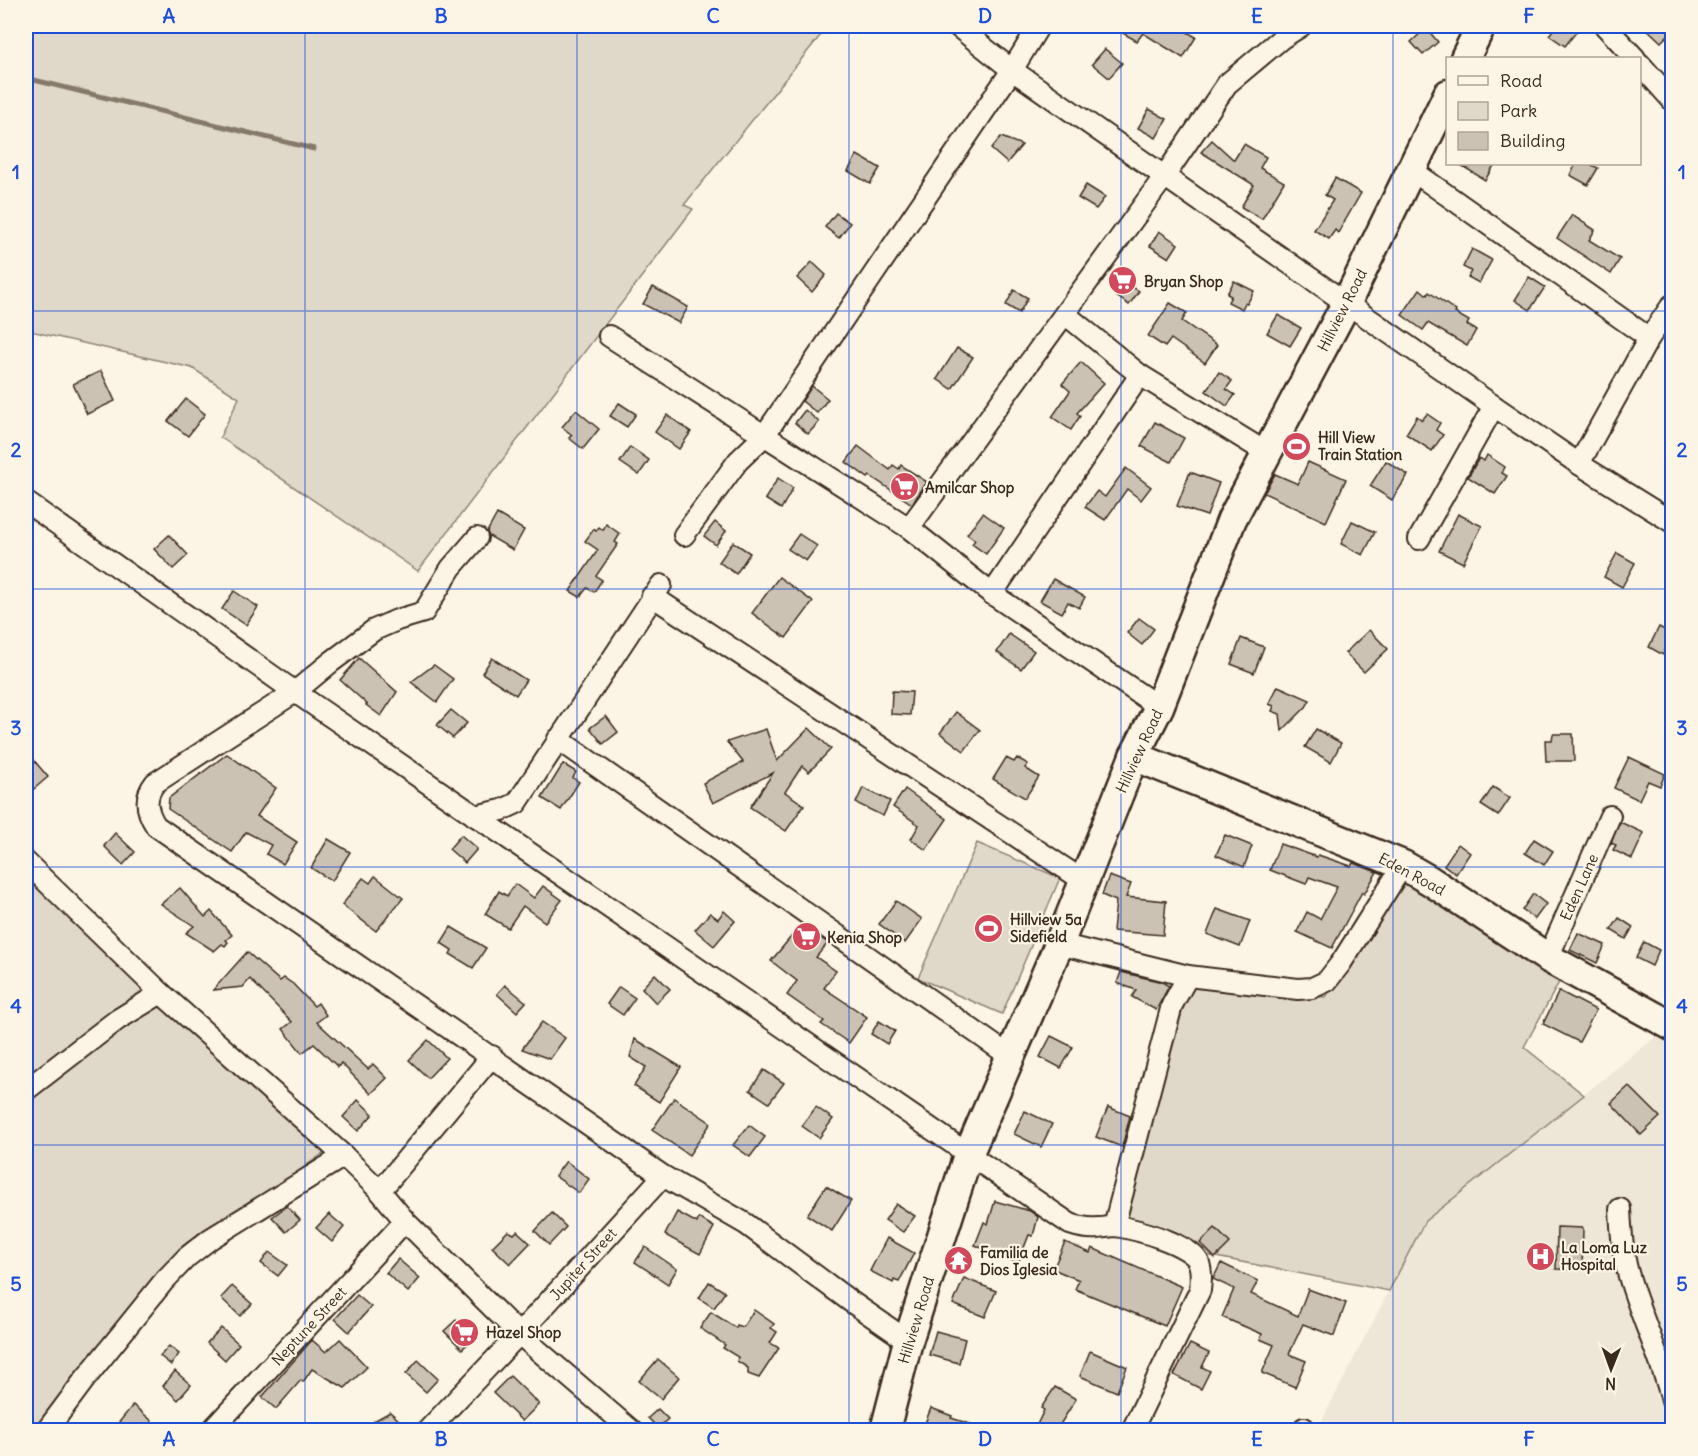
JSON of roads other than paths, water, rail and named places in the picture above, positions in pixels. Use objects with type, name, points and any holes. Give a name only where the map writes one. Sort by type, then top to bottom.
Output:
[{"type":"street","points":[[957,26],[1012,70],[1494,406],[1579,464],[1672,522]]},
{"type":"street","points":[[684,535],[738,461],[764,436],[1012,70],[1039,26]]},
{"type":"street","points":[[909,528],[1164,177],[1227,84],[1282,38],[1301,26]]},
{"type":"street","points":[[1466,57],[1481,26]]},
{"type":"street","points":[[1605,26],[1634,57]]},
{"type":"street","points":[[1641,65],[1672,100]]},
{"type":"street","name":"Hillview Road","points":[[885,1431],[909,1341],[968,1155],[1059,944],[1134,756],[1159,707],[1232,519],[1347,302],[1446,98]]},
{"type":"street","points":[[1410,169],[1649,338]]},
{"type":"street","points":[[1579,464],[1649,338],[1672,305]]},
{"type":"street","points":[[1065,314],[1140,375],[1267,453]]},
{"type":"street","points":[[609,336],[909,528],[992,594],[1159,707]]},
{"type":"street","points":[[992,594],[1140,375]]},
{"type":"street","points":[[1419,539],[1494,406]]},
{"type":"street","points":[[26,502],[295,692],[1070,1224],[1083,1228],[1114,1226],[1171,1241],[1189,1250],[1198,1261],[1202,1276],[1200,1290],[1132,1431]]},
{"type":"street","points":[[477,538],[450,568],[424,612],[374,630],[295,692],[155,783],[148,792],[147,806],[150,817],[156,826],[663,1176],[746,1224],[850,1301],[909,1341]]},
{"type":"street","points":[[475,816],[502,810],[517,803],[656,590],[1084,881]]},
{"type":"street","points":[[558,739],[1011,1057]]},
{"type":"street","name":"Eden Road","points":[[1134,756],[1403,866],[1429,880],[1548,958],[1672,1026]]},
{"type":"street","name":"Eden Lane","points":[[1548,958],[1610,816]]},
{"type":"street","points":[[1059,944],[1188,976],[1298,989],[1312,988],[1327,981],[1341,963],[1403,866]]},
{"type":"street","points":[[29,873],[344,1156],[380,1191],[405,1221],[519,1334],[631,1431]]},
{"type":"street","points":[[1114,1226],[1172,1005],[1188,976]]},
{"type":"street","points":[[26,1090],[117,1020],[161,993]]},
{"type":"street","points":[[380,1191],[492,1056]]},
{"type":"street","points":[[47,1431],[85,1379],[164,1281],[187,1257],[210,1239],[344,1156]]},
{"type":"street","name":"Jupiter Street","points":[[428,1431],[663,1176]]},
{"type":"street","points":[[1620,1209],[1626,1268],[1666,1376],[1672,1401]]},
{"type":"street","name":"Neptune Street","points":[[212,1431],[405,1221]]},
{"type":"waterway","points":[[26,78],[314,149]]},
{"type":"place","name":"Bryan Shop","points":[[1123,281]]},
{"type":"place","name":"Hill View Train Station","points":[[1297,446]]},
{"type":"place","name":"Amilcar Shop","points":[[904,487]]},
{"type":"place","name":"Hillview 5a Sidefield","points":[[989,928]]},
{"type":"place","name":"Kenia Shop","points":[[806,937]]},
{"type":"place","name":"La Loma Luz Hospital","points":[[1540,1256]]},
{"type":"place","name":"Familia de Dios Iglesia","points":[[959,1261]]},
{"type":"place","name":"Hazel Shop","points":[[465,1332]]}]
